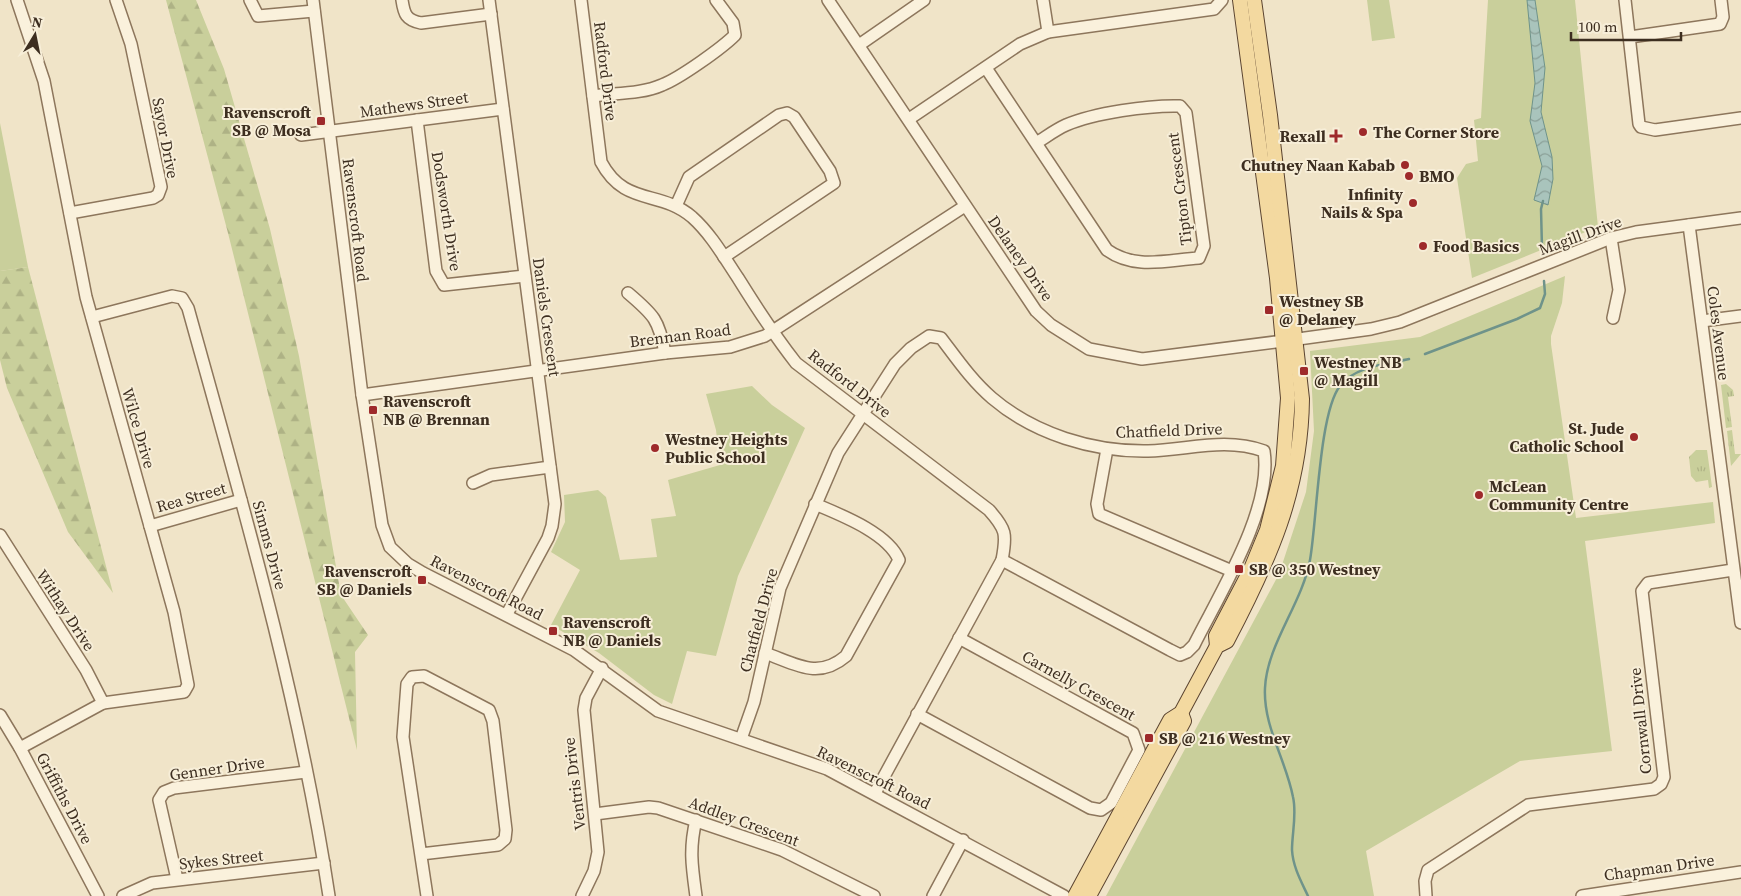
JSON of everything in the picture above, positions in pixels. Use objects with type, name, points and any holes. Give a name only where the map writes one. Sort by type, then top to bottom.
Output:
[{"type":"main road","points":[[1074,896],[1170,720],[1181,713],[1217,646],[1227,641],[1257,585],[1291,492],[1302,430],[1302,399],[1277,278],[1240,0]]},
{"type":"main road","points":[[1254,0],[1290,340]]},
{"type":"main road","points":[[1089,896],[1184,721],[1181,713]]},
{"type":"street","name":"Wilce Drive","points":[[17,0],[44,82],[92,317],[174,612],[188,685],[184,692],[103,703],[20,748]]},
{"type":"street","name":"Sayor Drive","points":[[70,213],[153,198],[158,195],[161,187],[131,44],[116,0]]},
{"type":"street","points":[[250,0],[258,16],[314,6]]},
{"type":"street","points":[[402,0],[404,14],[410,21],[421,23],[491,14]]},
{"type":"street","name":"Daniels Crescent","points":[[489,0],[555,504],[548,538],[506,614]]},
{"type":"street","name":"Radford Drive","points":[[581,0],[601,162],[609,176],[618,185],[638,194],[676,206],[692,217],[708,233],[796,363],[989,510],[1002,525],[1006,539],[1002,560],[875,793]]},
{"type":"street","points":[[593,96],[647,90],[663,85],[726,44],[735,35],[733,23],[716,0]]},
{"type":"street","name":"Delaney Drive","points":[[828,0],[1036,311],[1051,325],[1089,349],[1142,359],[1290,340]]},
{"type":"street","points":[[858,45],[924,0]]},
{"type":"street","points":[[1043,0],[1048,32]]},
{"type":"street","points":[[909,119],[1020,44],[1048,32],[1214,9],[1222,0]]},
{"type":"street","points":[[1624,0],[1630,37],[1639,124],[1641,127],[1655,130],[1741,118]]},
{"type":"street","points":[[1630,37],[1720,24],[1723,17],[1721,0]]},
{"type":"street","name":"Ravenscroft Road","points":[[314,6],[362,395],[382,525],[390,547],[408,564],[574,650],[602,668],[658,711],[827,768],[1064,896]]},
{"type":"street","name":"Tipton Crescent","points":[[986,68],[1107,250],[1118,258],[1134,263],[1199,258],[1204,246],[1186,113],[1180,106],[1164,106],[1089,117],[1064,126],[1036,143]]},
{"type":"street","name":"Mathews Street","points":[[300,135],[503,109]]},
{"type":"street","points":[[676,206],[690,177],[779,115],[787,114],[794,117],[830,171],[834,183],[724,257]]},
{"type":"street","name":"Dodsworth Drive","points":[[417,120],[436,270],[444,286],[525,276]]},
{"type":"street","name":"Brennan Road","points":[[362,395],[730,347],[774,332],[965,206]]},
{"type":"street","name":"Magill Drive","points":[[1290,340],[1372,329],[1400,322],[1611,238],[1636,232],[1741,218]]},
{"type":"street","name":"Coles Avenue","points":[[1689,225],[1741,623]]},
{"type":"street","points":[[1611,238],[1618,290],[1612,318]]},
{"type":"street","points":[[628,293],[654,316],[662,335],[665,354]]},
{"type":"street","name":"Simms Drive","points":[[92,317],[172,296],[182,298],[188,308],[271,611],[306,772],[329,896]]},
{"type":"street","points":[[1702,321],[1741,316]]},
{"type":"street","name":"Chatfield Drive","points":[[741,739],[754,702],[780,588],[838,453],[894,364],[911,348],[929,336],[941,338],[966,372],[992,398],[1032,424],[1061,437],[1107,449],[1148,451],[1217,443],[1252,446],[1264,451],[1266,464],[1258,512],[1232,571],[1194,645],[1187,652],[1180,655],[1002,560]]},
{"type":"street","points":[[1107,449],[1097,504],[1099,514],[1232,571]]},
{"type":"street","points":[[473,482],[490,475],[550,467]]},
{"type":"street","name":"Rea Street","points":[[150,526],[241,500]]},
{"type":"street","points":[[765,653],[821,670],[835,666],[846,656],[899,560],[894,550],[857,522],[815,504]]},
{"type":"street","name":"Withay Drive","points":[[0,536],[86,670],[103,703]]},
{"type":"street","name":"Cornwall Drive","points":[[1426,896],[1425,881],[1428,870],[1528,805],[1654,788],[1661,784],[1664,778],[1642,591],[1648,583],[1734,570]]},
{"type":"street","name":"Carnelly Crescent","points":[[917,714],[1090,808],[1101,810],[1111,803],[1139,750],[1133,733],[959,638]]},
{"type":"street","name":"Ventris Drive","points":[[582,896],[594,871],[598,852],[596,814],[584,724],[584,710],[586,698],[602,668]]},
{"type":"street","points":[[421,854],[498,845],[504,838],[506,830],[493,721],[489,710],[424,676],[412,677],[407,684],[403,737],[427,896]]},
{"type":"street","name":"Griffiths Drive","points":[[0,716],[20,748],[98,896]]},
{"type":"street","name":"Genner Drive","points":[[178,879],[159,800],[164,792],[174,788],[306,772]]},
{"type":"street","name":"Addley Crescent","points":[[596,814],[649,807],[696,820],[782,850],[874,896]]},
{"type":"street","points":[[696,820],[691,839],[690,853],[696,896]]},
{"type":"street","points":[[933,896],[963,840]]},
{"type":"street","name":"Sykes Street","points":[[123,896],[152,883],[324,863]]},
{"type":"street","name":"Chapman Drive","points":[[1582,896],[1741,872]]},
{"type":"green space","points":[[166,0],[196,0],[224,69],[270,229],[299,356],[341,595],[368,635],[355,652],[357,750],[228,233]]},
{"type":"green space","points":[[1367,0],[1389,0],[1395,38],[1372,41]]},
{"type":"green space","points":[[1488,0],[1575,0],[1598,227],[1472,278],[1457,178],[1466,164],[1478,161],[1474,120],[1481,118]]},
{"type":"green space","points":[[0,123],[28,267],[0,271]]},
{"type":"green space","points":[[28,267],[113,593],[68,532],[7,388],[0,360],[0,271]]},
{"type":"green space","points":[[1565,276],[1562,303],[1551,336],[1551,344],[1576,518],[1713,502],[1715,523],[1585,541],[1612,751],[1520,761],[1366,851],[1374,896],[1106,896],[1279,574],[1306,492],[1314,431],[1310,351],[1420,337]]},
{"type":"green space","points":[[1726,384],[1733,390],[1734,396],[1728,397],[1732,427],[1726,428],[1721,385]]},
{"type":"green space","points":[[752,386],[772,405],[805,428],[738,576],[716,656],[687,651],[672,704],[654,695],[599,653],[551,625],[580,570],[551,552],[565,522],[564,495],[598,490],[606,497],[620,560],[657,557],[651,519],[676,516],[668,480],[720,465],[716,430],[706,394]]},
{"type":"green space","points":[[1732,430],[1735,454],[1741,454],[1731,466],[1727,431]]},
{"type":"green space","points":[[1696,450],[1707,450],[1712,487],[1709,488],[1708,480],[1696,482],[1691,476],[1689,457]]},
{"type":"water","points":[[1527,0],[1535,0],[1545,68],[1541,112],[1552,157],[1553,179],[1548,205],[1534,200],[1542,166],[1530,121],[1535,83]]},
{"type":"waterway","points":[[1542,248],[1541,209],[1543,201]]},
{"type":"waterway","points":[[1425,354],[1517,319],[1540,308],[1545,294],[1544,281]]},
{"type":"waterway","points":[[1308,896],[1294,862],[1292,850],[1294,803],[1290,783],[1271,729],[1265,702],[1267,672],[1278,640],[1300,592],[1310,560],[1323,442],[1333,399],[1340,386],[1354,374],[1372,367],[1409,359]]},
{"type":"place","name":"Ravenscroft SB @ Mosa","points":[[321,121]]},
{"type":"place","name":"The Corner Store","points":[[1363,132]]},
{"type":"place","name":"Rexall","points":[[1336,136]]},
{"type":"place","name":"Chutney Naan Kabab","points":[[1405,165]]},
{"type":"place","name":"BMO","points":[[1409,176]]},
{"type":"place","name":"Infinity Nails & Spa","points":[[1413,203]]},
{"type":"place","name":"Food Basics","points":[[1423,246]]},
{"type":"place","name":"Westney SB @ Delaney","points":[[1269,310]]},
{"type":"place","name":"Westney NB @ Magill","points":[[1304,371]]},
{"type":"place","name":"Ravenscroft NB @ Brennan","points":[[373,410]]},
{"type":"place","name":"St. Jude Catholic School","points":[[1634,437]]},
{"type":"place","name":"Westney Heights Public School","points":[[655,448]]},
{"type":"place","name":"McLean Community Centre","points":[[1479,495]]},
{"type":"place","name":"SB @ 350 Westney","points":[[1239,569]]},
{"type":"place","name":"Ravenscroft SB @ Daniels","points":[[422,580]]},
{"type":"place","name":"Ravenscroft NB @ Daniels","points":[[553,631]]},
{"type":"place","name":"SB @ 216 Westney","points":[[1149,738]]}]
